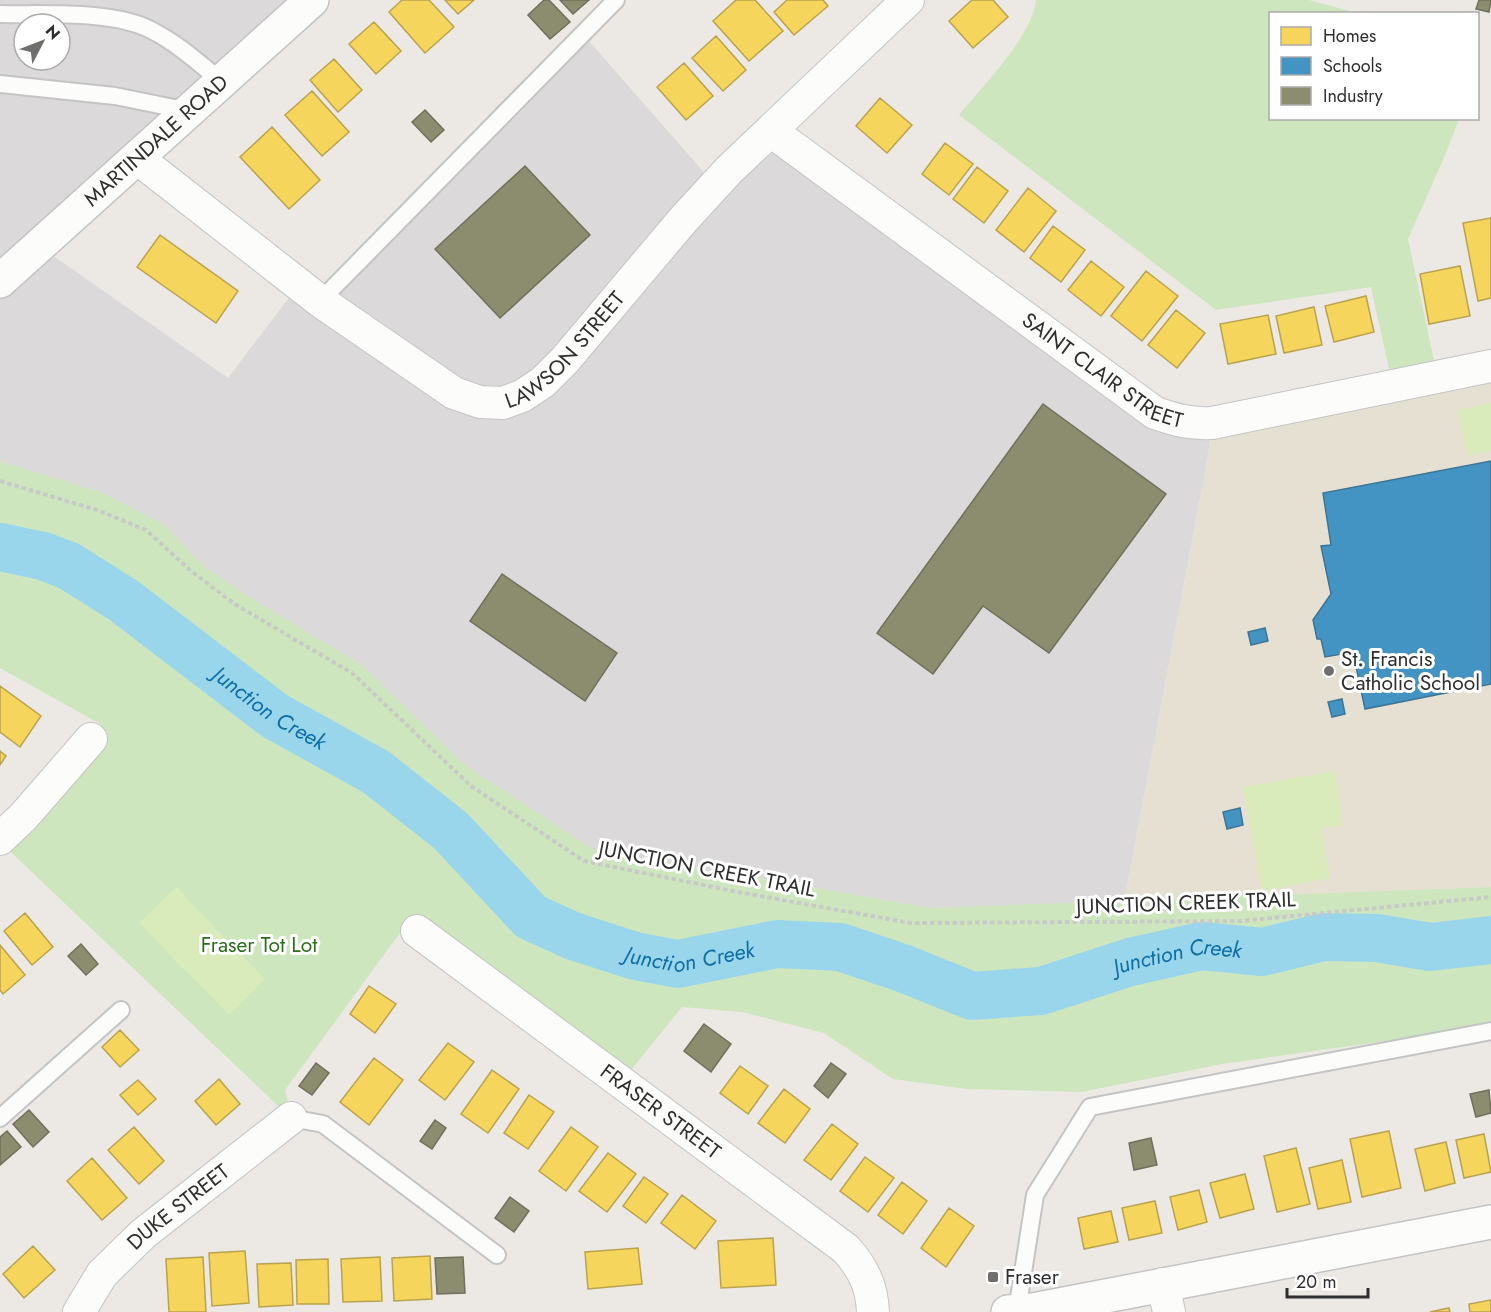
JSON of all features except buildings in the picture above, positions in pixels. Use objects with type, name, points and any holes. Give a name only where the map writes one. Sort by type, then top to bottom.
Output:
[{"type":"street","name":"MARTINDALE ROAD","points":[[0,281],[312,0]]},
{"type":"street","name":"LAWSON STREET","points":[[137,158],[320,301],[454,393],[480,402],[503,403],[522,396],[543,382],[565,360],[683,220],[729,170],[908,0]]},
{"type":"street","name":"SAINT CLAIR STREET","points":[[771,130],[1155,413],[1172,419],[1190,424],[1212,423],[1491,366]]},
{"type":"street","points":[[0,839],[24,816],[91,739]]},
{"type":"street","name":"FRASER STREET","points":[[417,931],[846,1249],[858,1263],[867,1279],[873,1312]]},
{"type":"street","name":"DUKE STREET","points":[[79,1312],[102,1274],[144,1234],[291,1118]]},
{"type":"street","points":[[1013,1312],[1166,1298],[1491,1222]]},
{"type":"lane","points":[[320,301],[616,0]]},
{"type":"lane","points":[[0,14],[92,16],[122,20],[149,28],[174,43],[222,82]]},
{"type":"lane","points":[[0,84],[115,96],[190,111]]},
{"type":"lane","points":[[0,1118],[121,1010]]},
{"type":"lane","points":[[1013,1312],[1035,1195],[1090,1107],[1491,1031]]},
{"type":"lane","points":[[291,1118],[323,1124],[497,1255]]},
{"type":"path","name":"JUNCTION CREEK TRAIL","points":[[0,481],[98,510],[146,530],[191,571],[236,606],[352,673],[471,786],[584,861],[911,923],[1240,921],[1491,897]]},
{"type":"shaded area","points":[[0,0],[315,0],[42,248],[228,378],[300,283],[320,298],[582,33],[716,186],[773,131],[1155,411],[1212,421],[1208,456],[1124,902],[930,908],[593,849],[465,765],[362,665],[259,603],[203,566],[165,525],[100,492],[0,461]]},
{"type":"shaded area","name":"St. Francis Catholic School","points":[[1491,364],[1491,887],[1124,902],[1208,456],[1212,421]]},
{"type":"green space","points":[[1036,0],[1309,0],[1353,12],[1269,12],[1269,120],[1459,120],[1408,239],[1437,375],[1392,383],[1371,287],[1216,310],[959,115],[1005,60],[1026,29]]},
{"type":"green space","points":[[1491,403],[1491,451],[1468,456],[1457,410]]},
{"type":"green space","name":"Fraser Tot Lot","points":[[0,461],[100,492],[165,525],[203,566],[259,603],[362,665],[465,765],[593,849],[930,908],[1491,887],[1491,1024],[1222,1064],[1081,1092],[967,1089],[893,1079],[824,1033],[742,1012],[682,1007],[623,1080],[408,922],[285,1090],[292,1119],[0,842],[102,725],[0,668]]},
{"type":"green space","points":[[1335,771],[1343,825],[1321,828],[1330,878],[1262,891],[1243,787]]},
{"type":"green space","points":[[176,887],[265,979],[229,1015],[139,923]]},
{"type":"waterway","name":"Junction Creek","points":[[0,547],[43,556],[69,566],[123,600],[275,716],[376,772],[451,831],[531,917],[573,936],[635,956],[678,964],[777,944],[840,947],[905,969],[972,996],[1041,991],[1130,962],[1202,946],[1262,952],[1324,937],[1377,938],[1430,947],[1491,940]]},
{"type":"place","name":"St. Francis Catholic School","points":[[1329,671]]},
{"type":"place","name":"Fraser","points":[[993,1277]]}]
